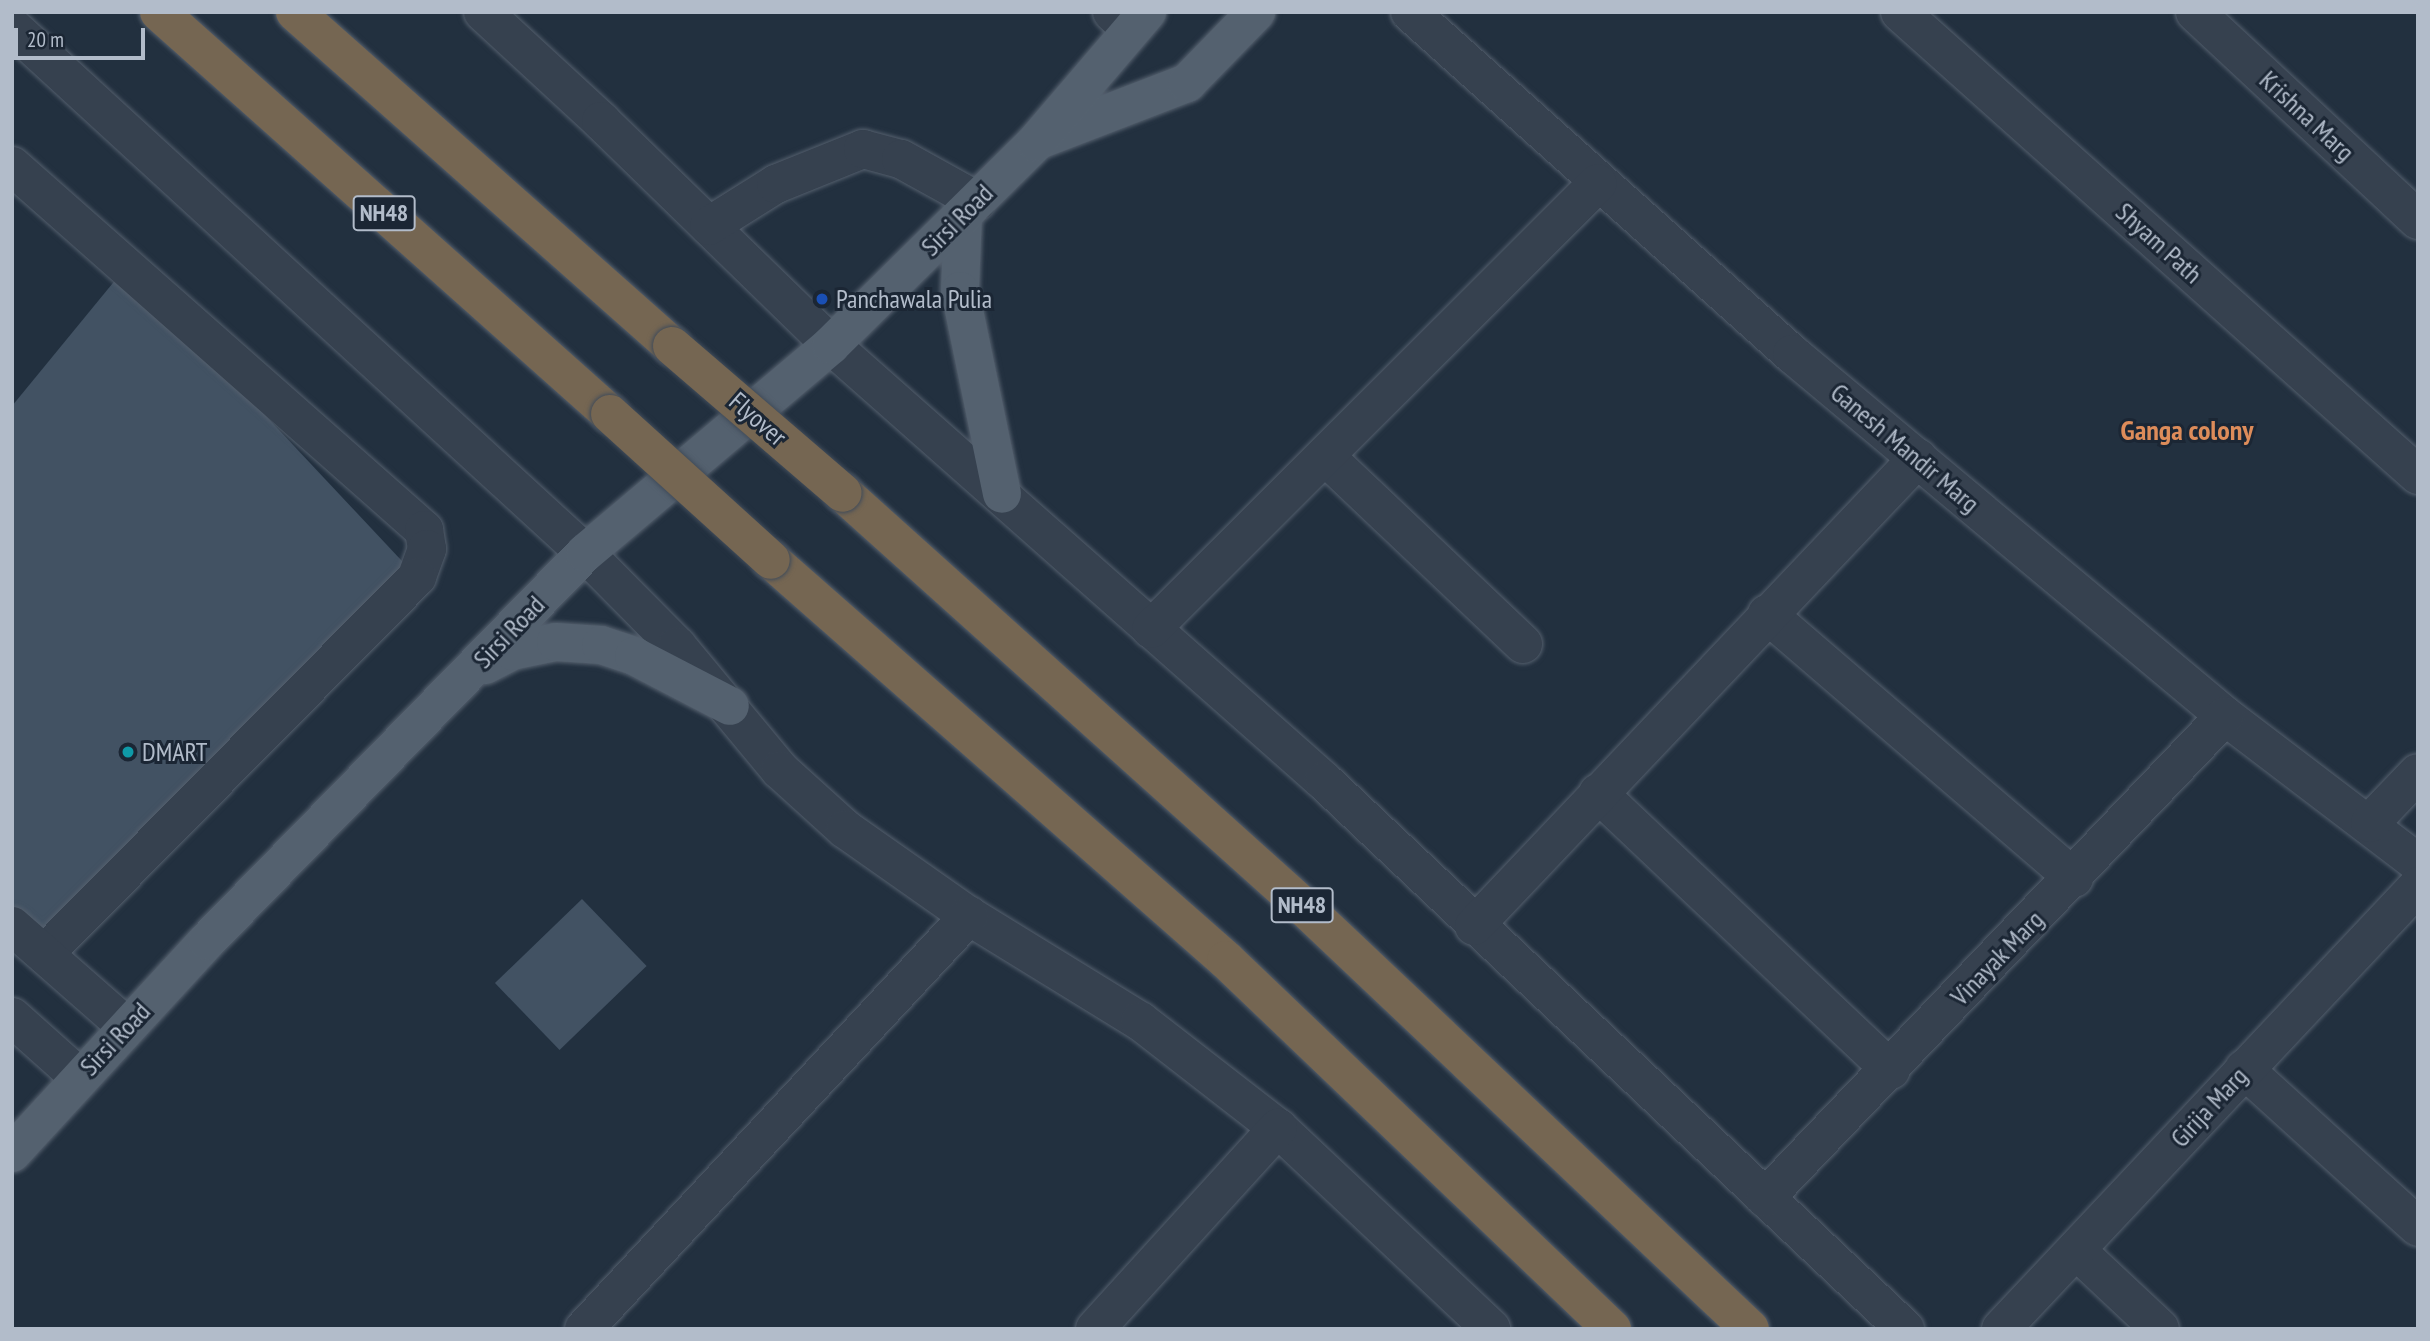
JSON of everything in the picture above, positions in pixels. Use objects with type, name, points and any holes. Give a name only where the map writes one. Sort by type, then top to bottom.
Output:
[{"type":"highway","name":"NH48","points":[[159,12],[771,560],[1226,960],[1612,1329]]},
{"type":"highway","name":"Flyover","points":[[295,12],[673,346],[844,493],[1306,909],[1750,1329]]},
{"type":"main road","name":"Sirsi Road","points":[[1036,142],[1187,83],[1256,12]]},
{"type":"main road","name":"Sirsi Road","points":[[12,1153],[126,1026],[585,553],[831,345],[1036,142],[1130,18]]},
{"type":"main road","points":[[970,208],[960,291],[1002,494]]},
{"type":"main road","points":[[468,675],[512,651],[556,642],[601,645],[634,656],[730,706]]},
{"type":"street","name":"Ganesh Mandir Marg","points":[[1410,12],[1598,183],[1918,458],[2225,716],[2370,822],[2418,863]]},
{"type":"street","name":"Shyam Path","points":[[1900,12],[2418,475]]},
{"type":"street","name":"Krishna Marg","points":[[2195,12],[2418,220]]},
{"type":"street","points":[[503,18],[831,345],[1324,781],[1474,926],[1905,1329]]},
{"type":"street","points":[[12,27],[585,553],[643,609],[730,706],[780,770],[845,829],[969,916],[1140,1021],[1278,1128],[1491,1329]]},
{"type":"street","points":[[709,226],[776,184],[863,149],[901,159],[970,208]]},
{"type":"street","points":[[12,166],[424,530],[427,548],[417,577],[44,954]]},
{"type":"street","points":[[1151,629],[1598,183]]},
{"type":"street","points":[[1325,456],[1522,644]]},
{"type":"street","points":[[1474,926],[1767,614],[1918,458]]},
{"type":"street","points":[[1767,614],[2074,878]]},
{"type":"street","name":"Vinayak Marg","points":[[1765,1198],[1891,1070],[2225,716]]},
{"type":"street","points":[[2370,822],[2418,773]]},
{"type":"street","points":[[1598,793],[1891,1070]]},
{"type":"street","name":"Girija Marg","points":[[2001,1329],[2418,886]]},
{"type":"street","points":[[584,1329],[969,916]]},
{"type":"street","points":[[12,926],[126,1026]]},
{"type":"street","points":[[12,1017],[79,1077]]},
{"type":"street","points":[[2244,1069],[2418,1227]]},
{"type":"street","points":[[1095,1329],[1278,1128]]},
{"type":"street","points":[[2076,1250],[2160,1329]]},
{"type":"building","name":"DMART","points":[[126,267],[417,577],[44,954],[12,926],[12,406]]},
{"type":"building","points":[[582,899],[647,966],[560,1050],[495,983]]},
{"type":"place","name":"Panchawala Pulia","points":[[822,299]]},
{"type":"place","name":"DMART","points":[[128,752]]},
{"type":"district","name":"Ganga colony","points":[[2187,430]]}]
